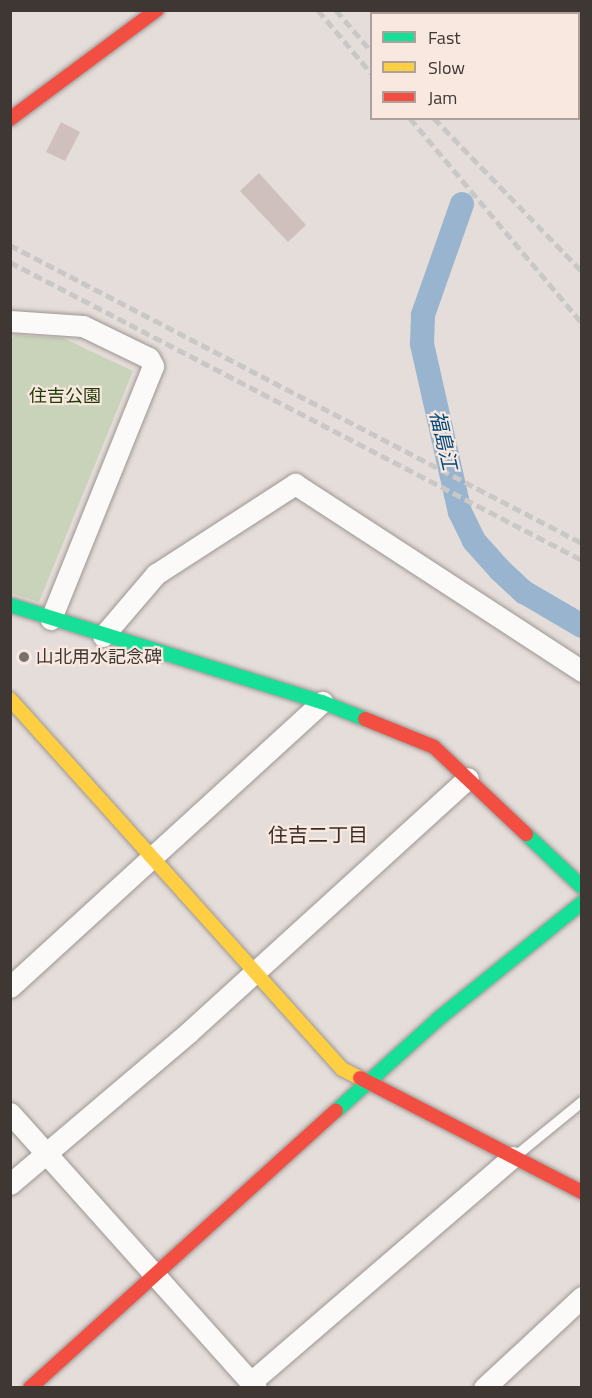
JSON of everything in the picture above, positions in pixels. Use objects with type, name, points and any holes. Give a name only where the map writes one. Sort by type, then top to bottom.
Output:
[{"type":"street","points":[[10,119],[90,62],[157,10]]},
{"type":"street","points":[[10,321],[83,326],[149,358],[153,366],[51,619]]},
{"type":"street","points":[[103,636],[156,574],[295,484],[582,670]]},
{"type":"street","points":[[10,605],[103,636],[322,702],[435,747],[582,887]]},
{"type":"street","points":[[10,987],[153,859],[322,702]]},
{"type":"street","points":[[13,706],[153,859],[322,1051],[368,1084],[582,1192]]},
{"type":"street","points":[[10,1184],[254,974],[468,778]]},
{"type":"street","points":[[30,1388],[438,1019],[582,903]]},
{"type":"street","points":[[10,1113],[253,1385],[513,1157]]},
{"type":"street","points":[[484,1388],[582,1297]]},
{"type":"lane","points":[[513,1157],[582,1102]]},
{"type":"green space","name":"住吉公園","points":[[15,335],[63,338],[133,371],[39,602],[11,593],[10,340]]},
{"type":"building","points":[[61,122],[80,132],[65,161],[46,152]]},
{"type":"building","points":[[259,173],[306,225],[288,242],[240,191]]},
{"type":"waterway","name":"福島江","points":[[462,204],[423,315],[422,344],[460,512],[474,541],[500,570],[524,592],[582,626]]},
{"type":"railway","points":[[318,10],[370,72]]},
{"type":"railway","points":[[336,10],[370,50]]},
{"type":"railway","points":[[412,120],[582,323]]},
{"type":"railway","points":[[436,120],[582,271]]},
{"type":"railway","points":[[10,245],[582,543]]},
{"type":"railway","points":[[10,262],[582,560]]},
{"type":"traffic: fast","points":[[10,605],[322,702],[365,719]]},
{"type":"traffic: fast","points":[[526,834],[582,887]]},
{"type":"traffic: fast","points":[[336,1111],[438,1019],[582,903]]},
{"type":"traffic: slow","points":[[10,699],[342,1069],[360,1078]]},
{"type":"traffic: jam","points":[[10,119],[157,10]]},
{"type":"traffic: jam","points":[[365,719],[434,747],[526,834]]},
{"type":"traffic: jam","points":[[360,1078],[582,1192]]},
{"type":"traffic: jam","points":[[30,1388],[336,1111]]},
{"type":"place","name":"山北用水記念碑","points":[[24,657]]},
{"type":"district","name":"住吉二丁目","points":[[318,834]]}]
